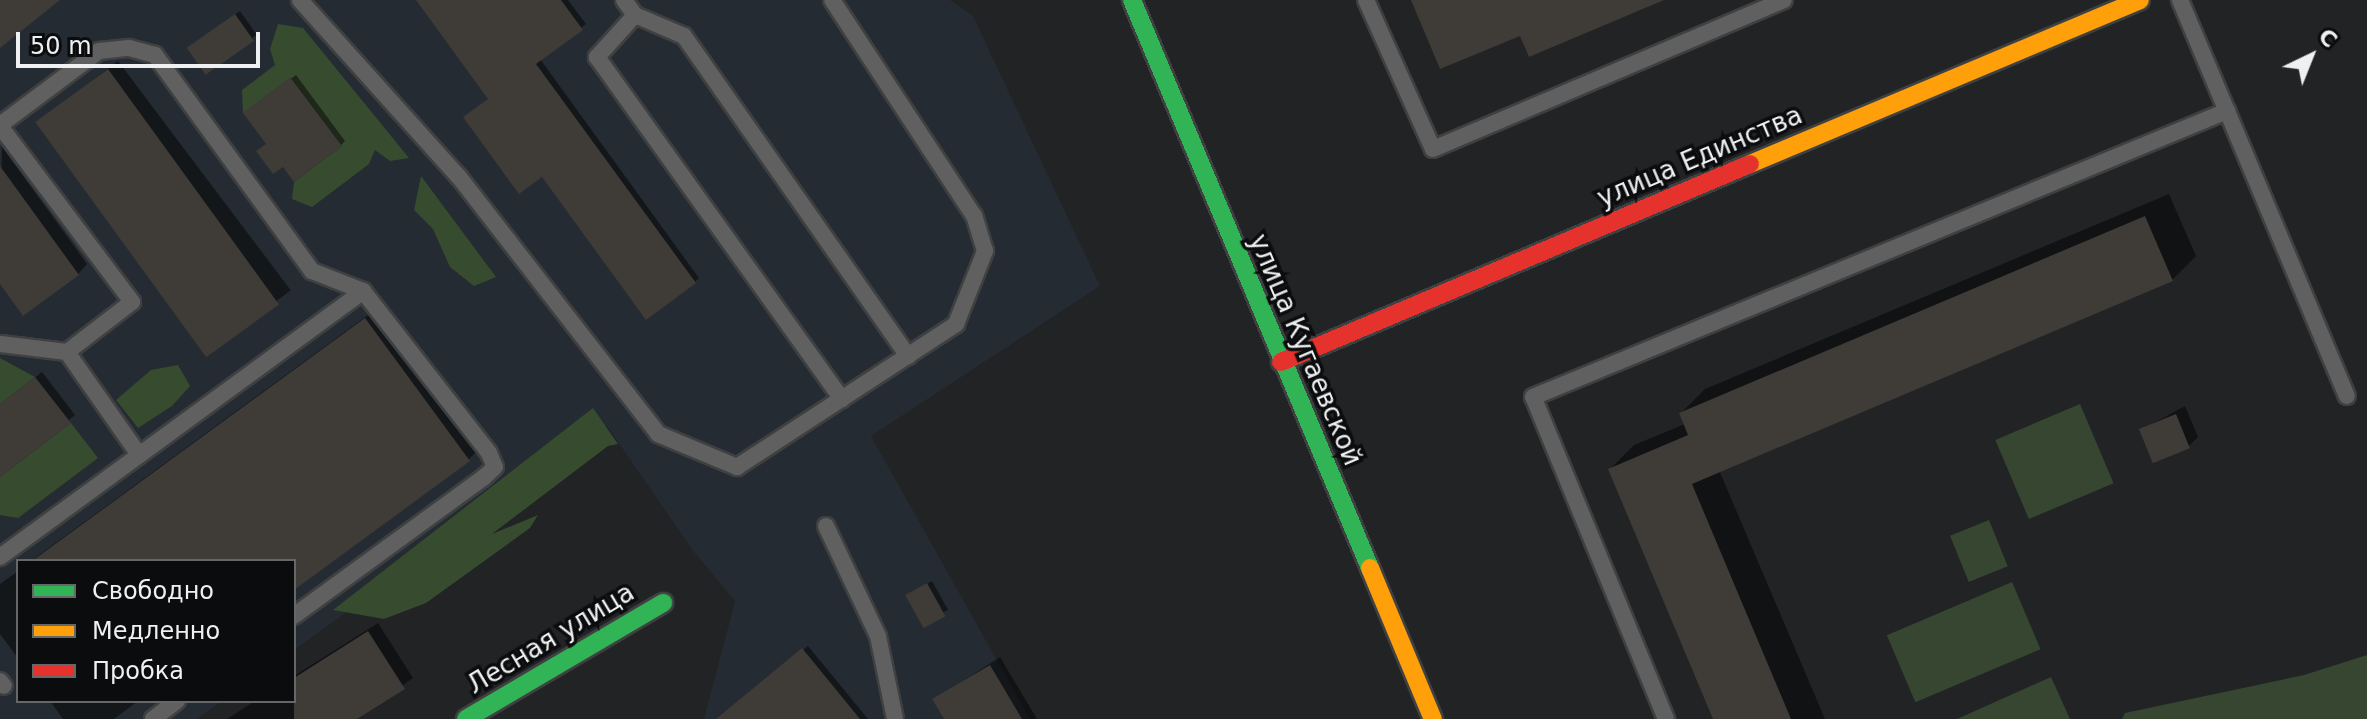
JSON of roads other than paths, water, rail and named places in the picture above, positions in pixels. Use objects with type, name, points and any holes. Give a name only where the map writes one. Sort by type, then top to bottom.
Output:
[{"type":"street","name":"улица Кугаевской","points":[[1132,0],[1433,719]]},
{"type":"street","name":"улица Единства","points":[[1281,362],[2140,0]]},
{"type":"street","name":"Лесная улица","points":[[466,719],[663,603]]},
{"type":"lane","points":[[300,0],[459,177],[658,434],[737,467],[956,324],[985,251],[974,216],[832,0]]},
{"type":"lane","points":[[624,0],[635,15],[684,36],[908,356]]},
{"type":"lane","points":[[1366,0],[1433,149],[1784,0]]},
{"type":"lane","points":[[2180,0],[2347,396]]},
{"type":"lane","points":[[635,15],[597,57],[842,399]]},
{"type":"lane","points":[[0,344],[67,352],[132,302],[0,125],[99,51],[129,48],[155,55],[312,271],[363,291],[495,467],[296,615]]},
{"type":"lane","points":[[1666,719],[1533,397],[2227,111]]},
{"type":"lane","points":[[0,557],[363,291]]},
{"type":"lane","points":[[67,352],[139,455]]},
{"type":"lane","points":[[826,526],[878,636],[895,719]]},
{"type":"lane","points":[[153,719],[174,703]]}]
